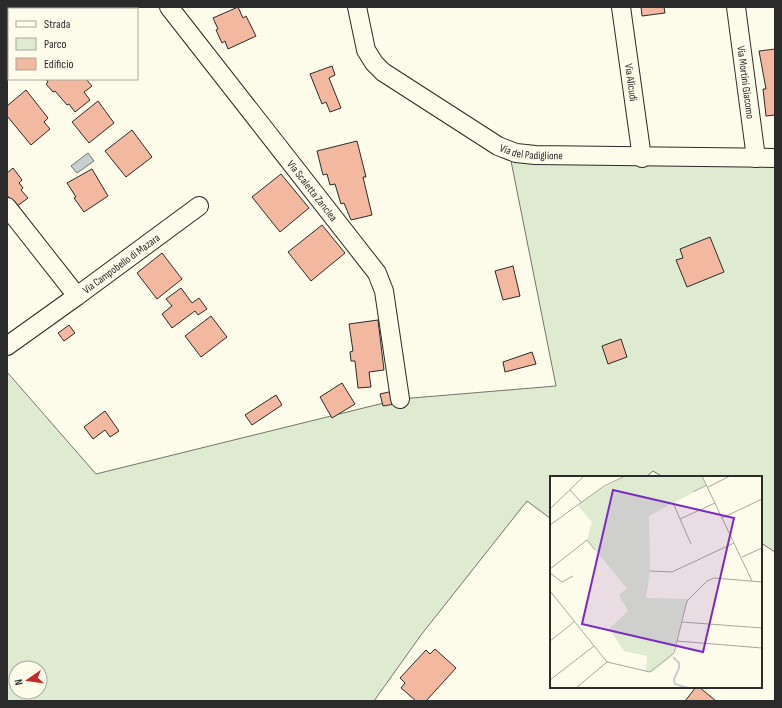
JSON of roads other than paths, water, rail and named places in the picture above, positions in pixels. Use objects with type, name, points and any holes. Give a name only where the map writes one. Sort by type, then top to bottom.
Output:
[{"type":"street","name":"Via Scaletta Zanclea","points":[[169,7],[376,273],[384,291],[400,399]]},
{"type":"street","name":"Via del Padiglione","points":[[357,7],[366,50],[379,68],[498,146],[516,153],[528,155],[642,158],[775,158]]},
{"type":"street","name":"Via Alicudi","points":[[620,7],[642,158]]},
{"type":"street","name":"Via Mortini Giacomo","points":[[736,7],[756,158]]},
{"type":"street","name":"Via Campobello di Mazara","points":[[7,207],[77,296],[199,206]]},
{"type":"street","points":[[7,346],[77,296]]}]
